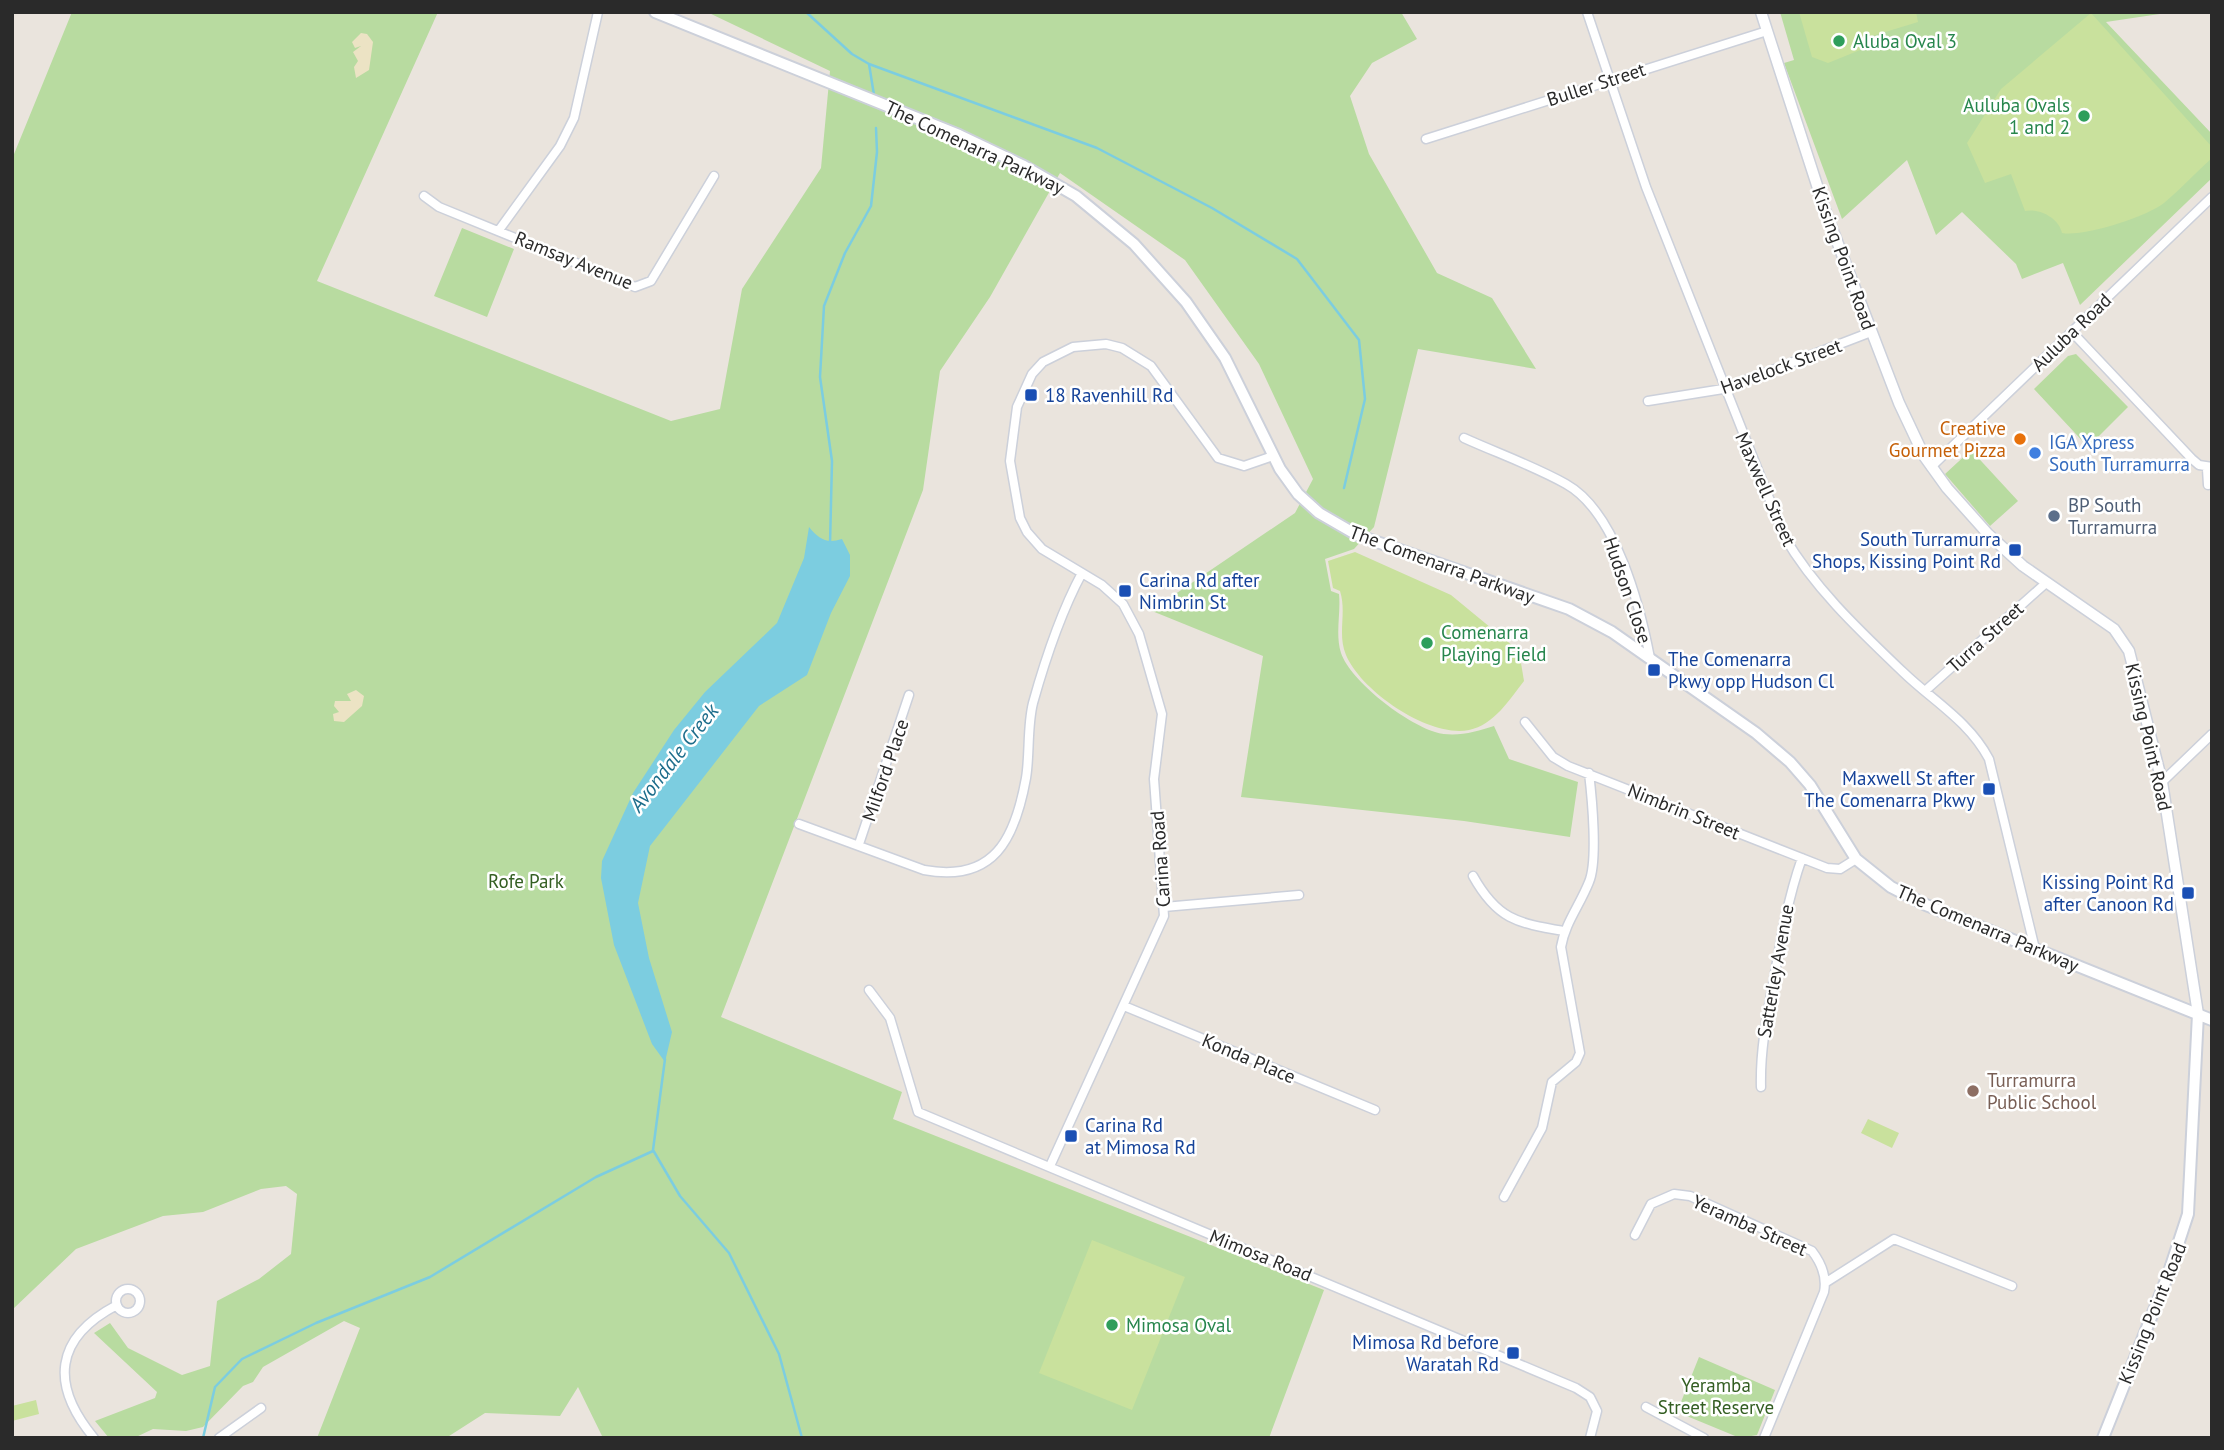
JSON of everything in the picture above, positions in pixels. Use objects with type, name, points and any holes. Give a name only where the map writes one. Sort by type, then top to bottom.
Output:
[{"type":"main road","name":"The Comenarra Parkway","points":[[655,12],[959,135],[1024,166],[1076,196],[1134,244],[1186,302],[1225,358],[1273,456],[1298,494],[1335,525],[1569,610],[1612,632],[1756,733],[1790,762],[1810,785],[1856,859],[1904,895],[2212,1020]]},
{"type":"main road","name":"Kissing Point Road","points":[[2103,1438],[2168,1275],[2188,1214],[2198,1014]]},
{"type":"street","points":[[499,230],[560,146],[574,118],[598,12]]},
{"type":"street","name":"Maxwell Street","points":[[1587,12],[1646,187],[1771,509],[1799,563],[1819,587],[1924,691],[1974,734],[1989,759],[2035,949]]},
{"type":"street","name":"Kissing Point Road","points":[[1762,12],[1813,176],[1899,403],[1931,467],[1988,534],[2046,583],[2102,619],[2123,639],[2162,782],[2198,1014]]},
{"type":"street","name":"Buller Street","points":[[1426,139],[1767,31]]},
{"type":"street","name":"Ramsay Avenue","points":[[424,196],[439,207],[635,287],[644,286],[651,281],[713,176]]},
{"type":"street","name":"Auluba Road","points":[[1931,467],[2212,197]]},
{"type":"street","name":"Havelock Street","points":[[1648,401],[1723,389],[1871,332]]},
{"type":"street","points":[[2072,332],[2192,459],[2209,468],[2208,485]]},
{"type":"street","points":[[799,824],[924,870],[945,874],[964,872],[997,855],[1006,841],[1026,778],[1033,705],[1071,593],[1082,573],[1034,542],[1020,518],[1012,483],[1012,439],[1023,390],[1032,374],[1057,353],[1088,344],[1122,348],[1151,366],[1218,458],[1234,466],[1246,466],[1273,456]]},
{"type":"street","name":"Hudson Close","points":[[1464,438],[1567,484],[1585,498],[1599,515],[1617,549],[1644,628],[1650,658]]},
{"type":"street","name":"Carina Road","points":[[1050,1166],[1161,926],[1164,907],[1154,769],[1162,714],[1153,677],[1131,616],[1112,592],[1082,573]]},
{"type":"street","name":"Turra Street","points":[[1924,691],[2046,583]]},
{"type":"street","name":"Milford Place","points":[[859,844],[909,695]]},
{"type":"street","name":"Nimbrin Street","points":[[1525,722],[1553,757],[1589,773],[1833,870],[1845,867],[1856,859]]},
{"type":"street","points":[[2162,782],[2212,734]]},
{"type":"street","points":[[1504,1198],[1542,1128],[1552,1082],[1576,1062],[1580,1053],[1561,947],[1564,931],[1591,879],[1593,809],[1589,773]]},
{"type":"street","name":"Satterley Avenue","points":[[1761,1087],[1760,1057],[1773,983],[1789,895],[1802,858]]},
{"type":"street","points":[[1473,876],[1487,902],[1524,925],[1564,931]]},
{"type":"street","points":[[1164,907],[1299,895]]},
{"type":"street","name":"Mimosa Road","points":[[869,990],[890,1018],[914,1104],[923,1115],[1576,1388],[1595,1403],[1597,1418],[1590,1438]]},
{"type":"street","name":"Konda Place","points":[[1124,1006],[1375,1110]]},
{"type":"street","name":"Yeramba Street","points":[[1636,1235],[1651,1204],[1674,1194],[1690,1196],[1812,1251],[1823,1269],[1825,1283]]},
{"type":"street","points":[[1765,1438],[1825,1283],[1894,1239],[2012,1286]]},
{"type":"street","points":[[94,1438],[71,1408],[64,1370],[70,1346],[80,1330],[96,1316],[117,1305]]},
{"type":"street","points":[[1646,1407],[1704,1438]]},
{"type":"street","points":[[220,1437],[261,1408]]},
{"type":"green space","name":"Rofe Park","points":[[72,12],[438,12],[317,281],[671,421],[720,409],[742,289],[821,168],[830,71],[707,12],[1401,12],[1417,39],[1372,63],[1350,96],[1369,154],[1437,273],[1492,298],[1536,369],[1418,349],[1374,527],[1354,549],[1325,559],[1331,591],[1339,594],[1339,646],[1347,664],[1367,688],[1409,720],[1435,732],[1450,734],[1494,726],[1509,759],[1578,782],[1570,837],[1464,821],[1241,797],[1263,656],[1152,611],[1150,595],[1165,601],[1295,513],[1313,479],[1259,364],[1185,260],[1060,173],[990,297],[940,371],[923,490],[721,1017],[902,1092],[893,1119],[1324,1290],[1269,1438],[603,1438],[578,1387],[560,1416],[485,1413],[446,1438],[317,1438],[360,1328],[344,1321],[263,1367],[253,1382],[243,1386],[203,1427],[186,1431],[153,1429],[134,1438],[109,1438],[95,1421],[155,1398],[157,1392],[94,1333],[110,1323],[128,1348],[182,1375],[210,1366],[217,1301],[259,1279],[291,1254],[297,1194],[286,1186],[261,1189],[203,1212],[163,1216],[76,1249],[12,1310],[12,159]]},
{"type":"green space","points":[[1780,12],[2173,12],[2106,22],[2212,134],[2212,178],[2080,305],[2063,263],[2022,279],[2016,264],[1962,212],[1936,235],[1907,160],[1842,219],[1784,63],[1794,60]]},
{"type":"green space","name":"Aluba Oval 3","points":[[1799,12],[1916,12],[1918,22],[1872,36],[1870,46],[1828,63],[1812,57]]},
{"type":"green space","name":"Auluba Ovals 1 and 2","points":[[2091,13],[2212,147],[2212,158],[2170,198],[2155,208],[2130,220],[2099,229],[2062,233],[2057,223],[2048,215],[2025,211],[2011,174],[1985,183],[1967,143],[2001,89]]},
{"type":"green space","points":[[462,228],[514,249],[487,317],[434,296]]},
{"type":"green space","points":[[2076,354],[2128,407],[2088,447],[2034,389],[2068,356]]},
{"type":"green space","points":[[1971,450],[2018,501],[1990,526],[1945,474]]},
{"type":"green space","name":"Comenarra Playing Field","points":[[1355,552],[1451,595],[1519,651],[1524,681],[1494,717],[1469,730],[1453,731],[1435,727],[1398,709],[1381,697],[1354,669],[1343,647],[1342,599],[1340,591],[1333,588],[1328,561]]},
{"type":"green space","points":[[1868,1119],[1899,1133],[1892,1148],[1861,1133]]},
{"type":"green space","name":"Mimosa Oval","points":[[1092,1240],[1185,1277],[1132,1410],[1039,1373]]},
{"type":"green space","name":"Yeramba Street Reserve","points":[[1699,1357],[1775,1390],[1757,1435],[1740,1438],[1677,1412]]},
{"type":"green space","points":[[36,1400],[39,1414],[12,1421],[12,1406]]},
{"type":"sand","points":[[361,33],[367,34],[373,42],[369,70],[356,78],[354,67],[358,61],[353,52],[361,46],[355,48],[352,42]]},
{"type":"sand","points":[[356,690],[364,696],[362,706],[344,722],[334,721],[333,714],[339,712],[334,706],[335,701],[351,701],[347,694]]},
{"type":"water","points":[[809,527],[823,539],[842,539],[850,555],[850,576],[831,613],[807,675],[759,706],[650,846],[638,903],[649,958],[672,1032],[665,1062],[652,1044],[614,945],[601,878],[602,861],[633,793],[674,730],[705,692],[777,623],[804,558]]},
{"type":"waterway","name":"Avondale Creek","points":[[806,12],[852,54],[869,64],[874,95]]},
{"type":"waterway","points":[[869,64],[1097,148],[1212,208],[1297,259],[1359,340],[1365,399],[1344,488]]},
{"type":"waterway","name":"Avondale Creek","points":[[830,545],[832,461],[820,377],[824,306],[845,253],[871,206],[877,152],[876,128]]},
{"type":"waterway","name":"Avondale Creek","points":[[665,1059],[653,1150],[680,1196],[729,1253],[779,1354],[802,1438]]},
{"type":"waterway","points":[[203,1438],[215,1387],[242,1359],[316,1323],[430,1277],[596,1177],[653,1151]]},
{"type":"place","name":"Aluba Oval 3","points":[[1839,41]]},
{"type":"place","name":"Auluba Ovals 1 and 2","points":[[2084,116]]},
{"type":"place","name":"18 Ravenhill Rd","points":[[1031,395]]},
{"type":"place","name":"Creative Gourmet Pizza","points":[[2020,439]]},
{"type":"place","name":"IGA Xpress South Turramurra","points":[[2035,453]]},
{"type":"place","name":"BP South Turramurra","points":[[2054,516]]},
{"type":"place","name":"South Turramurra Shops, Kissing Point Rd","points":[[2015,550]]},
{"type":"place","name":"Carina Rd after Nimbrin St","points":[[1125,591]]},
{"type":"place","name":"Comenarra Playing Field","points":[[1427,643]]},
{"type":"place","name":"The Comenarra Pkwy opp Hudson Cl","points":[[1654,670]]},
{"type":"place","name":"Maxwell St after The Comenarra Pkwy","points":[[1989,789]]},
{"type":"place","name":"Kissing Point Rd after Canoon Rd","points":[[2188,893]]},
{"type":"place","name":"Turramurra Public School","points":[[1973,1091]]},
{"type":"place","name":"Carina Rd at Mimosa Rd","points":[[1071,1136]]},
{"type":"place","name":"Mimosa Oval","points":[[1112,1325]]},
{"type":"place","name":"Mimosa Rd before Waratah Rd","points":[[1513,1353]]}]
